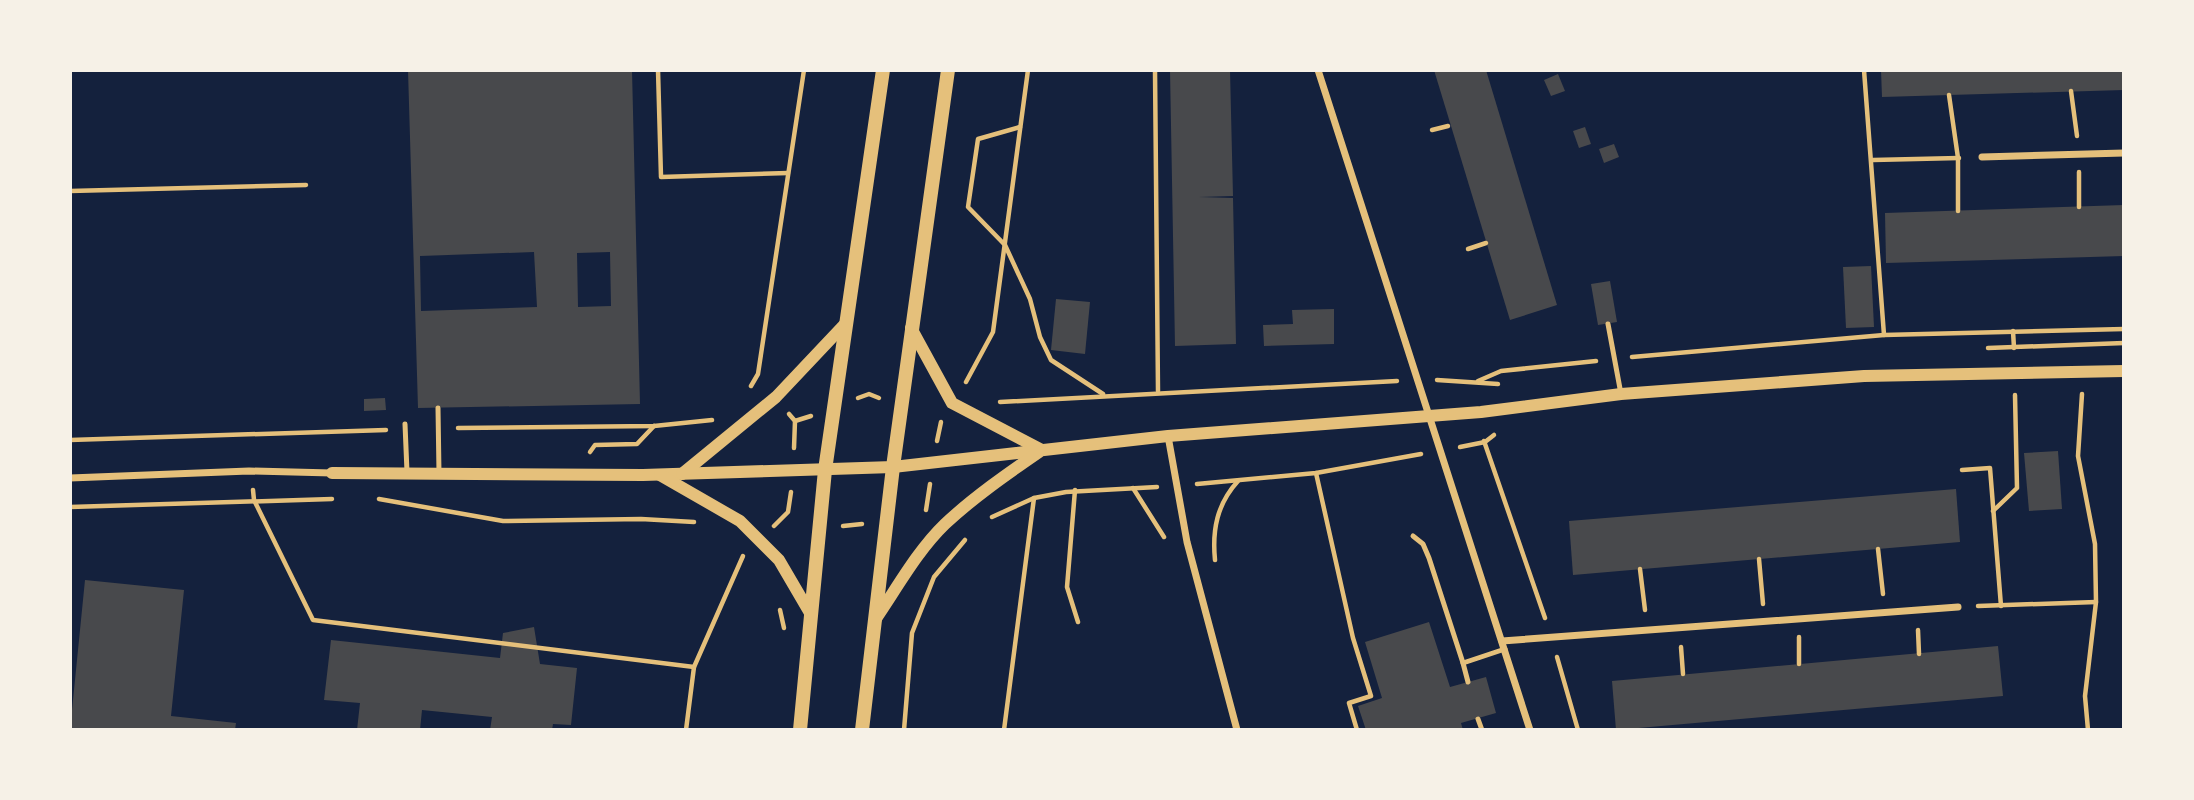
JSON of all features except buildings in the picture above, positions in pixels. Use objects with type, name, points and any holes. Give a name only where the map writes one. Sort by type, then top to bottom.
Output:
[{"type":"main road","points":[[800,730],[825,470],[844,325],[884,70]]},
{"type":"main road","points":[[862,730],[872,625],[948,70]]},
{"type":"street","points":[[1318,70],[1438,451],[1530,730]]},
{"type":"street","points":[[1982,157],[2124,153]]},
{"type":"street","points":[[682,474],[776,397],[844,325]]},
{"type":"street","points":[[912,328],[951,403],[1042,450]]},
{"type":"street","points":[[70,478],[249,471],[660,475],[893,467],[1168,436],[1481,412],[1621,394],[1864,376],[2124,370]]},
{"type":"street","points":[[1168,436],[1187,541],[1237,730]]},
{"type":"street","points":[[872,625],[920,554],[944,525],[1004,476],[1042,450]]},
{"type":"street","points":[[660,475],[740,520],[779,560],[810,614]]},
{"type":"street","points":[[1502,641],[1958,607]]},
{"type":"lane","points":[[1608,324],[1621,394]]},
{"type":"lane","points":[[438,408],[439,473]]},
{"type":"lane","points":[[405,427],[407,472]]},
{"type":"lane","points":[[1413,536],[1423,544],[1429,558],[1468,682]]},
{"type":"lane","points":[[1463,663],[1505,649]]},
{"type":"lane","points":[[1478,719],[1482,730]]},
{"type":"path","points":[[658,70],[661,177],[788,173]]},
{"type":"path","points":[[747,393],[758,374],[804,70]]},
{"type":"path","points":[[960,393],[993,332],[1028,70]]},
{"type":"path","points":[[1155,70],[1158,391]]},
{"type":"path","points":[[1864,70],[1873,160],[1884,335]]},
{"type":"path","points":[[2071,92],[2074,114]]},
{"type":"path","points":[[1950,95],[1958,158],[1958,211]]},
{"type":"path","points":[[1432,130],[1448,125]]},
{"type":"path","points":[[1020,127],[978,139],[968,207],[1005,246],[1030,299],[1040,337],[1051,360],[1104,395]]},
{"type":"path","points":[[2079,154],[2079,207]]},
{"type":"path","points":[[1873,160],[1982,157]]},
{"type":"path","points":[[70,191],[306,185]]},
{"type":"path","points":[[1468,249],[1486,243]]},
{"type":"path","points":[[994,402],[1158,391],[1417,380],[1478,381],[1501,371],[1884,335],[2124,329]]},
{"type":"path","points":[[2078,330],[2079,344]]},
{"type":"path","points":[[2013,331],[2014,346]]},
{"type":"path","points":[[2081,372],[2083,411],[2078,456],[2095,544],[2096,602],[2085,696],[2088,730]]},
{"type":"path","points":[[1993,511],[2017,488],[2014,374]]},
{"type":"path","points":[[1478,381],[1485,442],[1551,636],[1578,730]]},
{"type":"path","points":[[795,421],[869,394],[902,404]]},
{"type":"path","points":[[438,429],[654,426],[717,420]]},
{"type":"path","points":[[573,474],[595,445],[637,444],[654,426]]},
{"type":"path","points":[[70,440],[405,427]]},
{"type":"path","points":[[980,522],[1034,498],[1075,490],[1178,486],[1316,473],[1438,451]]},
{"type":"path","points":[[1962,470],[1990,468],[2001,606],[2096,602]]},
{"type":"path","points":[[249,471],[254,500],[313,620],[694,667]]},
{"type":"path","points":[[1316,473],[1353,638],[1371,696],[1349,703],[1357,730]]},
{"type":"path","points":[[1216,571],[1216,520],[1224,497],[1238,481]]},
{"type":"path","points":[[1075,490],[1067,587],[1078,622]]},
{"type":"path","points":[[1004,730],[1034,498]]},
{"type":"path","points":[[70,507],[345,499]]},
{"type":"path","points":[[370,499],[396,500],[503,521],[641,519],[701,523]]},
{"type":"path","points":[[788,512],[847,527],[926,511]]},
{"type":"path","points":[[904,730],[912,633],[934,577],[972,531]]},
{"type":"path","points":[[735,546],[752,562]]},
{"type":"path","points":[[1878,549],[1885,612]]},
{"type":"path","points":[[687,730],[694,667],[744,554]]},
{"type":"path","points":[[1759,559],[1765,621]]},
{"type":"path","points":[[1640,569],[1647,629]]},
{"type":"path","points":[[779,607],[785,631]]}]
